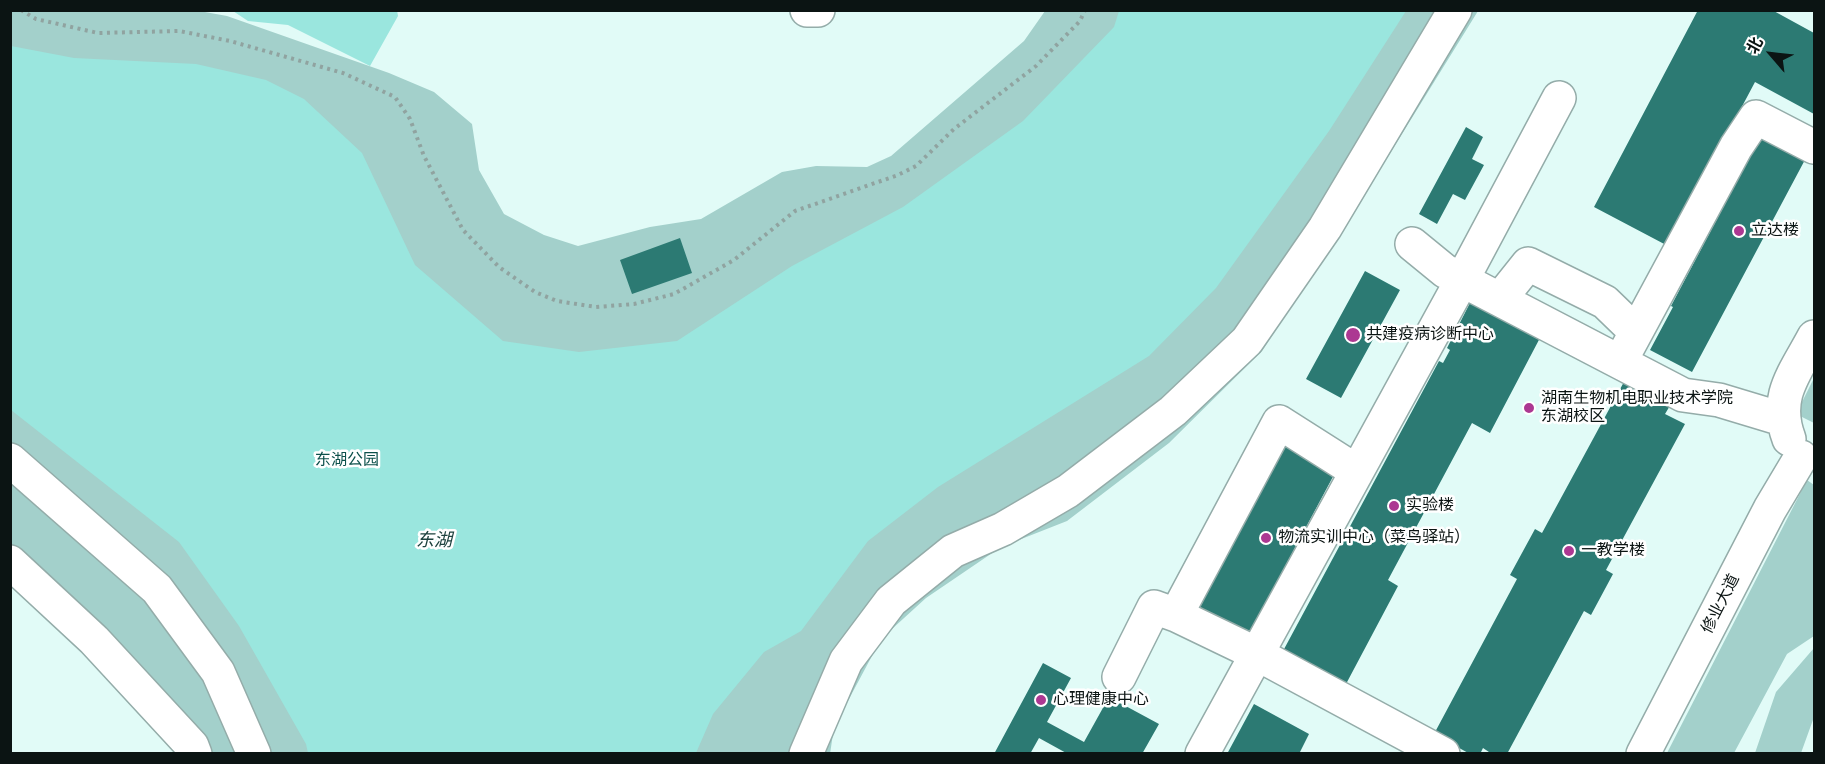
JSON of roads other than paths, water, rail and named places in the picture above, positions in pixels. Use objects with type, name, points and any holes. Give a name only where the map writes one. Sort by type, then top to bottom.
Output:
[{"type":"street","points":[[807,10],[818,10]]},
{"type":"street","points":[[806,753],[846,661],[891,601],[953,551],[1003,530],[1068,491],[1173,411],[1247,341],[1325,228],[1455,10]]},
{"type":"street","points":[[1202,753],[1483,242],[1558,98]]},
{"type":"street","points":[[1620,362],[1736,147],[1756,117],[1815,147]]},
{"type":"street","points":[[1483,242],[1605,302],[1636,332]]},
{"type":"street","points":[[1412,244],[1445,271],[1683,395],[1719,400],[1782,419],[1785,394],[1815,337]]},
{"type":"street","points":[[1500,299],[1528,264]]},
{"type":"street","name":"修业大道","points":[[1643,753],[1770,509],[1808,461],[1793,449],[1782,419]]},
{"type":"street","points":[[1176,615],[1279,422],[1356,471]]},
{"type":"street","points":[[10,460],[157,589],[218,672],[254,753]]},
{"type":"street","points":[[10,562],[94,640],[192,746],[195,753]]},
{"type":"street","points":[[1119,677],[1154,608],[1176,615],[1257,654],[1443,753]]},
{"type":"water","points":[[397,10],[398,16],[370,66],[288,25],[248,21],[233,11]]},
{"type":"water","name":"东湖","points":[[1119,11],[1406,11],[1329,131],[1216,288],[1149,356],[938,487],[868,541],[801,631],[764,652],[713,714],[696,753],[308,753],[306,744],[239,626],[179,542],[11,410],[11,46],[74,58],[196,64],[266,80],[304,99],[362,153],[415,265],[503,341],[579,352],[677,341],[792,266],[903,207],[1023,121],[1114,27]]},
{"type":"place","name":"立达楼","points":[[1739,231]]},
{"type":"place","name":"共建疫病诊断中心","points":[[1353,335]]},
{"type":"place","name":"湖南生物机电职业技术学院 东湖校区","points":[[1529,408]]},
{"type":"place","name":"实验楼","points":[[1394,506]]},
{"type":"place","name":"物流实训中心（菜鸟驿站）","points":[[1266,538]]},
{"type":"place","name":"一教学楼","points":[[1569,551]]},
{"type":"place","name":"心理健康中心","points":[[1041,700]]},
{"type":"park label","name":"东湖公园","points":[[347,461]]}]
